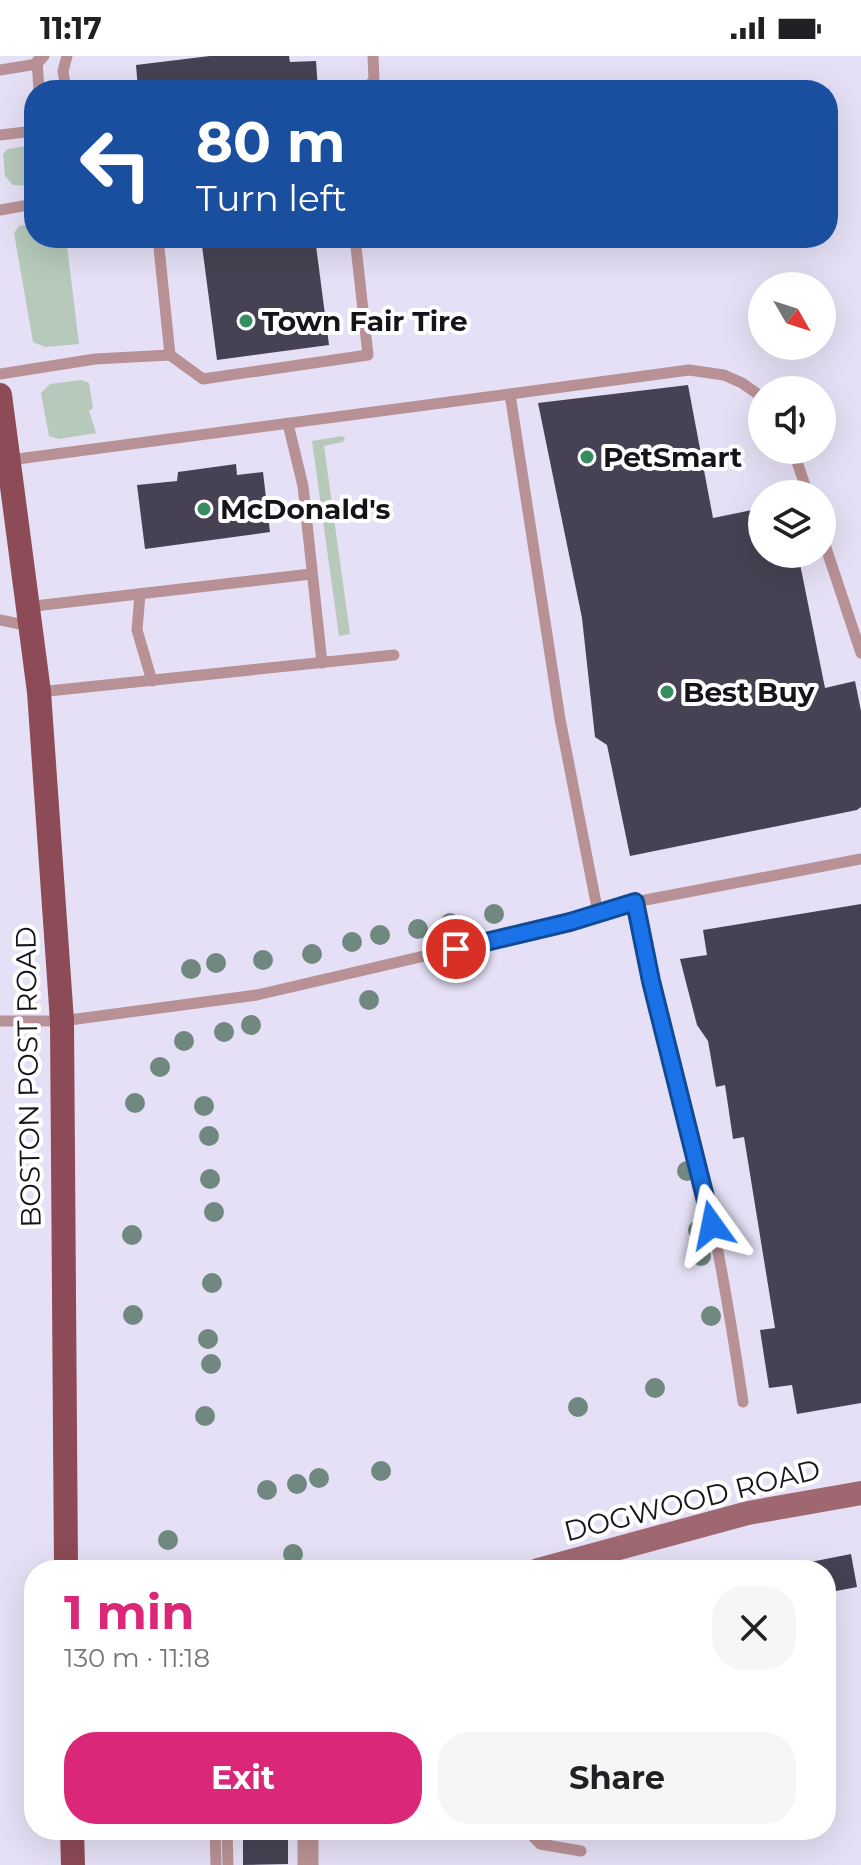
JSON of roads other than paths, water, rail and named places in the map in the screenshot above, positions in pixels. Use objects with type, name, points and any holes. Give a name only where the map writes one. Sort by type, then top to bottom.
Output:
[{"type":"main road","name":"BOSTON POST ROAD","points":[[0,395],[10,460],[13,527],[39,692],[62,1021],[66,1560]]},
{"type":"main road","points":[[72,1840],[73,1865]]},
{"type":"street","name":"DOGWOOD ROAD","points":[[575,1560],[748,1513],[861,1493]]},
{"type":"lane","points":[[64,80],[67,56]]},
{"type":"lane","points":[[373,56],[374,80]]},
{"type":"lane","points":[[0,70],[39,59],[39,80]]},
{"type":"lane","points":[[0,135],[24,132]]},
{"type":"lane","points":[[0,210],[24,206]]},
{"type":"lane","points":[[159,248],[170,355]]},
{"type":"lane","points":[[0,374],[95,359],[170,355],[203,379],[368,355],[356,248]]},
{"type":"lane","points":[[10,460],[689,370],[724,375],[748,387]]},
{"type":"lane","points":[[510,394],[560,719],[598,913]]},
{"type":"lane","points":[[288,424],[303,486],[322,663]]},
{"type":"lane","points":[[833,568],[861,653]]},
{"type":"lane","points":[[0,620],[140,594],[311,574]]},
{"type":"lane","points":[[140,594],[137,630],[152,681]]},
{"type":"lane","points":[[39,692],[394,655]]},
{"type":"lane","points":[[0,1021],[62,1021],[257,995],[635,902],[861,859]]},
{"type":"lane","points":[[635,902],[651,981],[707,1199],[743,1402]]},
{"type":"lane","points":[[215,1840],[216,1865]]},
{"type":"lane","points":[[227,1840],[228,1865]]},
{"type":"lane","points":[[303,1840],[303,1865]]},
{"type":"lane","points":[[313,1840],[313,1865]]},
{"type":"lane","points":[[536,1840],[540,1844],[581,1851]]},
{"type":"place","name":"Town Fair Tire","points":[[246,321]]},
{"type":"place","name":"PetSmart","points":[[587,457]]},
{"type":"place","name":"McDonald's","points":[[204,509]]},
{"type":"place","name":"Best Buy","points":[[667,692]]}]
